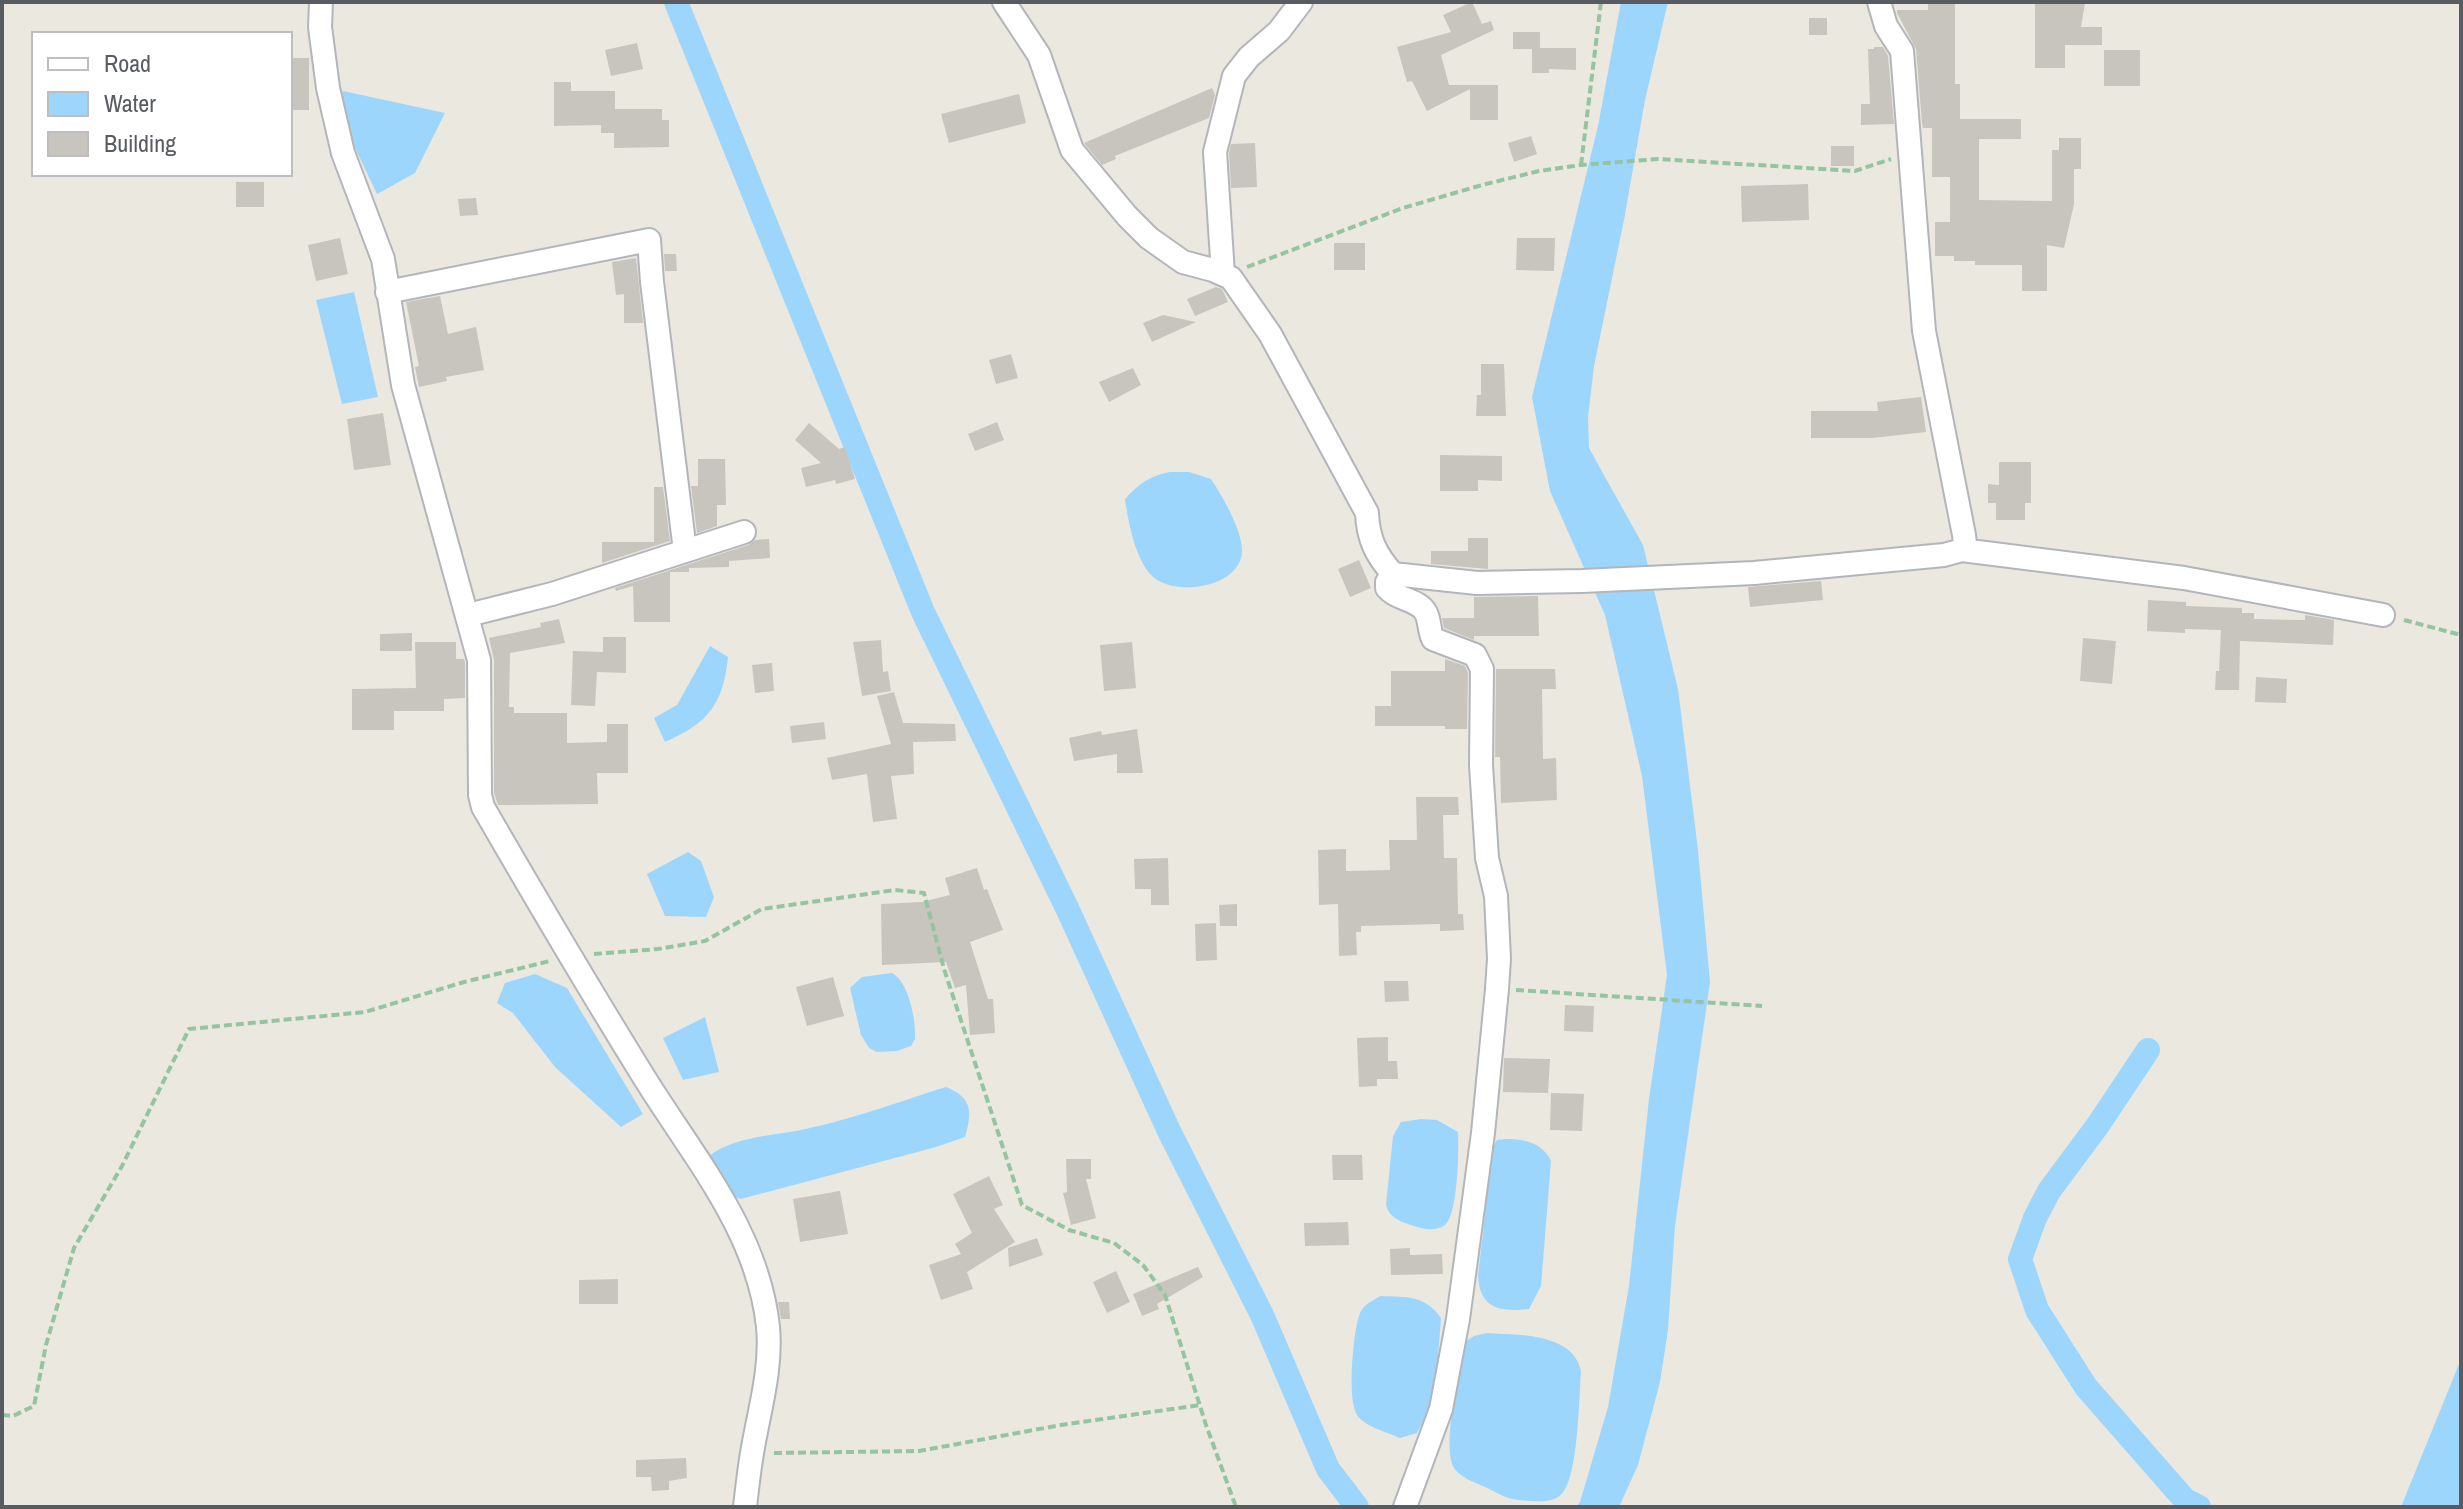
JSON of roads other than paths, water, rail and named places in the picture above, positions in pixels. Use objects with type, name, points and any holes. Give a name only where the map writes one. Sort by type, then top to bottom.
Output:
[{"type":"street","points":[[321,2],[320,27],[328,88],[343,153],[383,259],[403,385],[479,660],[480,795],[483,807],[569,956],[693,1151],[740,1231],[757,1269],[769,1352],[745,1507]]},
{"type":"street","points":[[1004,2],[1039,55],[1072,150],[1149,238],[1183,262],[1231,278],[1270,334],[1367,513],[1369,540],[1393,574],[1477,583],[1679,577],[1944,555],[1962,550],[2184,578],[2383,615]]},
{"type":"street","points":[[1223,274],[1215,152],[1234,76],[1249,57],[1279,31],[1301,2]]},
{"type":"street","points":[[1879,2],[1886,26],[1902,51],[1924,331],[1964,535],[1962,550]]},
{"type":"street","points":[[387,292],[649,240],[685,551]]},
{"type":"street","points":[[468,615],[552,594],[744,532]]},
{"type":"street","points":[[1393,574],[1387,588],[1392,594],[1420,606],[1428,615],[1433,639],[1475,655],[1482,669],[1481,765],[1487,858],[1496,896],[1499,959],[1483,1133],[1458,1319],[1441,1409],[1408,1499]]},
{"type":"water","points":[[1621,2],[1668,2],[1645,100],[1594,366],[1588,417],[1589,448],[1643,545],[1678,689],[1698,850],[1710,982],[1675,1226],[1668,1330],[1660,1382],[1638,1465],[1619,1507],[1576,1507],[1608,1407],[1629,1286],[1649,1099],[1667,975],[1642,776],[1605,615],[1550,491],[1532,397],[1598,126]]},
{"type":"water","points":[[343,91],[445,113],[415,173],[377,194],[336,108]]},
{"type":"water","points":[[354,292],[378,397],[342,404],[316,300]]},
{"type":"water","points":[[1170,472],[1189,472],[1211,479],[1231,514],[1242,552],[1230,574],[1218,581],[1204,586],[1174,586],[1151,575],[1141,559],[1130,528],[1125,499],[1145,481]]},
{"type":"water","points":[[710,646],[728,657],[717,700],[703,719],[665,742],[654,718],[677,705]]},
{"type":"water","points":[[688,852],[701,861],[714,897],[706,917],[665,916],[647,874]]},
{"type":"water","points":[[892,973],[907,993],[913,1012],[915,1039],[911,1046],[897,1051],[877,1052],[869,1048],[861,1035],[850,988],[862,977]]},
{"type":"water","points":[[535,974],[567,988],[643,1114],[621,1127],[555,1067],[513,1013],[497,1003],[505,983]]},
{"type":"water","points":[[705,1017],[719,1072],[683,1080],[663,1038]]},
{"type":"water","points":[[946,1087],[966,1101],[969,1120],[965,1137],[936,1147],[741,1199],[727,1195],[709,1156],[744,1140],[827,1124]]},
{"type":"water","points":[[1437,1120],[1458,1132],[1453,1208],[1445,1225],[1437,1229],[1401,1221],[1392,1215],[1386,1205],[1393,1136],[1401,1122]]},
{"type":"water","points":[[1497,1140],[1533,1143],[1551,1161],[1541,1286],[1529,1309],[1509,1310],[1493,1306],[1483,1296],[1478,1276],[1493,1147]]},
{"type":"water","points":[[1381,1296],[1422,1301],[1441,1318],[1435,1397],[1417,1433],[1400,1438],[1361,1419],[1352,1396],[1353,1352],[1360,1312]]},
{"type":"water","points":[[1487,1333],[1543,1338],[1556,1343],[1576,1359],[1581,1371],[1572,1467],[1564,1491],[1555,1498],[1537,1501],[1509,1498],[1468,1479],[1454,1468],[1450,1426],[1465,1342]]},
{"type":"water","points":[[2461,1359],[2461,1507],[2401,1507]]},
{"type":"waterway","points":[[676,2],[923,612],[1067,908],[1169,1131],[1262,1315],[1328,1469],[1357,1507]]},
{"type":"waterway","points":[[2148,1050],[2049,1191],[2020,1259],[2037,1310],[2086,1387],[2185,1500],[2199,1507]]}]
